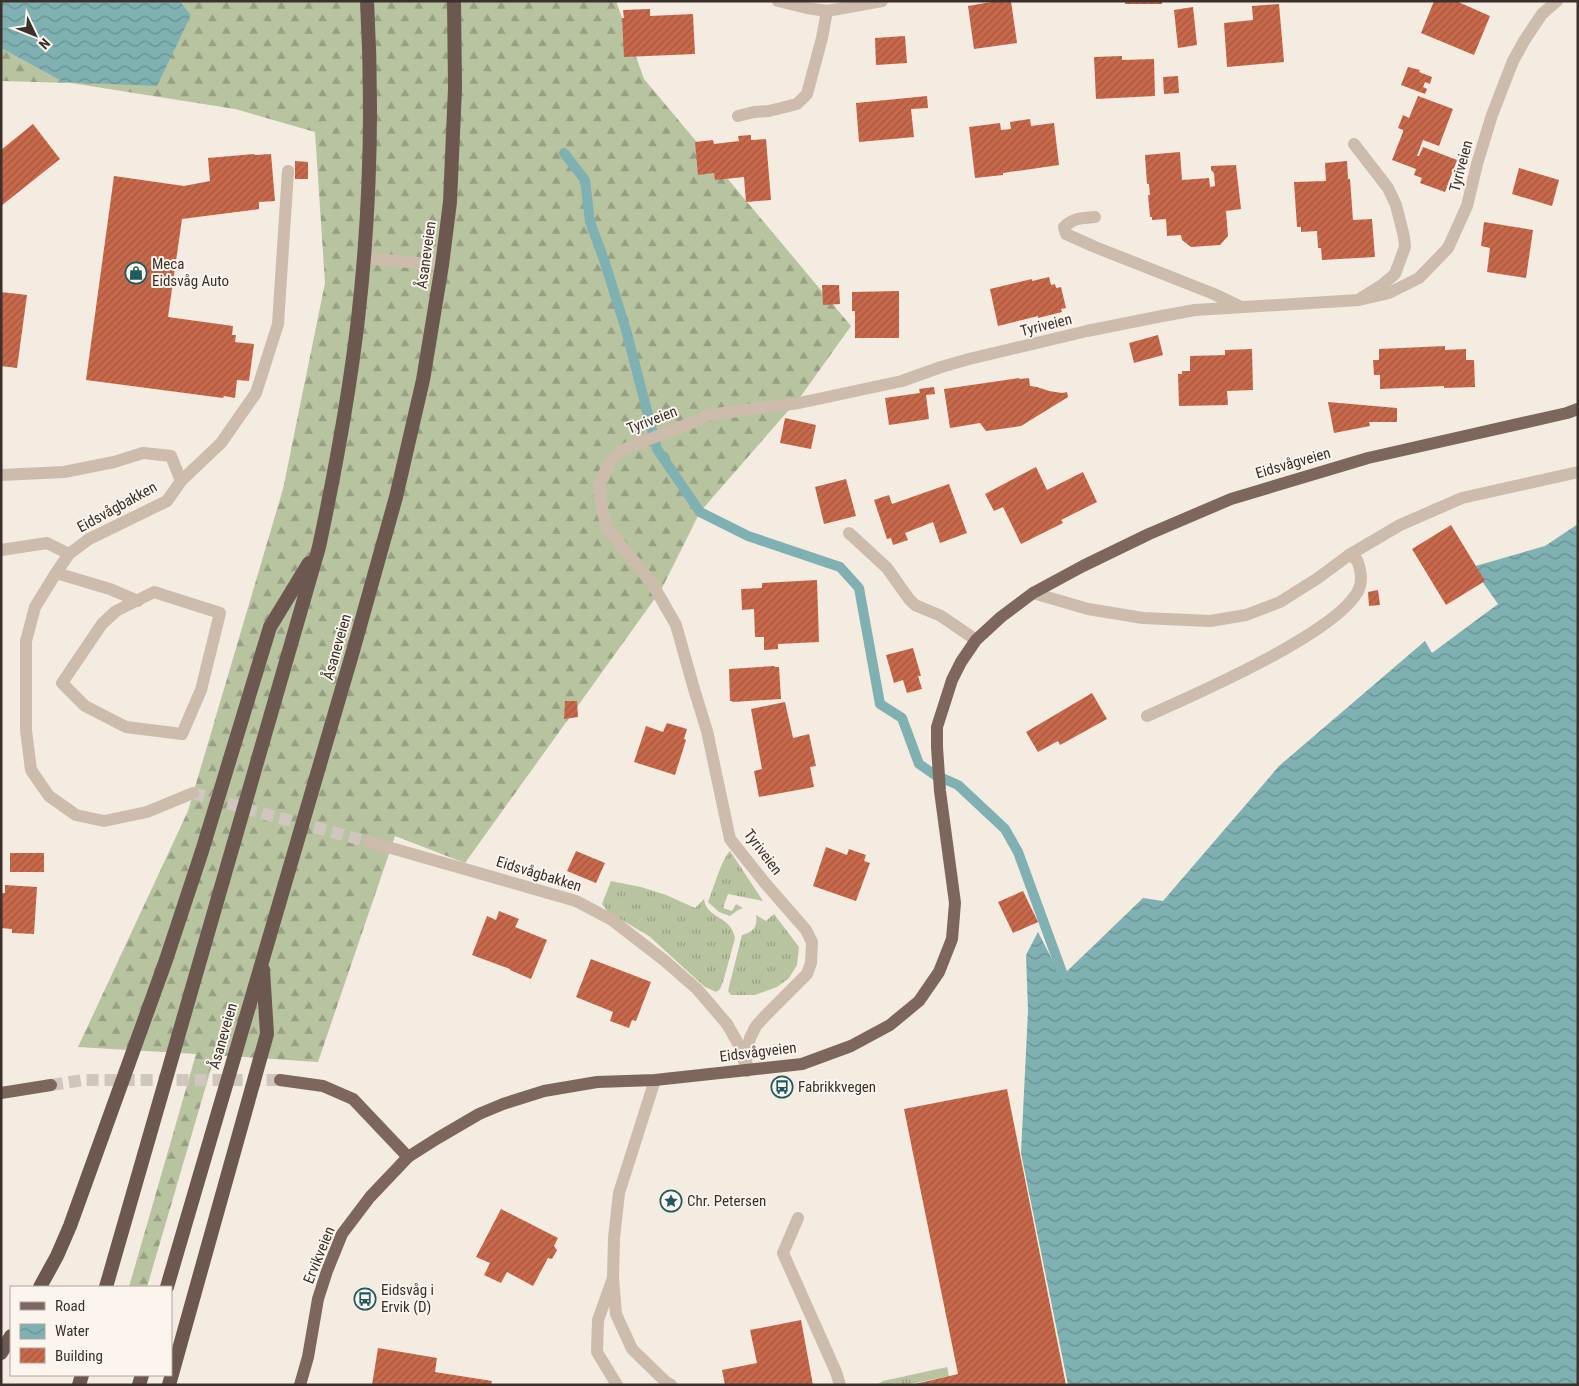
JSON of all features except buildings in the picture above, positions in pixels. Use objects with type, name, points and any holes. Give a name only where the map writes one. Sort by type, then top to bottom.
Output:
[{"type":"highway","points":[[106,1286],[319,547],[342,426],[358,319],[364,258],[370,108],[367,1]]},
{"type":"highway","name":"Åsaneveien","points":[[167,1286],[353,651],[396,497],[423,380],[442,266],[450,192],[455,88],[454,1]]},
{"type":"highway","points":[[41,1286],[57,1256],[70,1226],[166,960],[202,851],[270,627],[319,547]]},
{"type":"highway","points":[[172,1374],[267,1034],[262,960]]},
{"type":"highway","points":[[1,1353],[10,1338]]},
{"type":"main road","name":"Eidsvågveien","points":[[408,1157],[479,1114],[544,1091],[597,1082],[655,1080],[802,1064],[851,1046],[890,1025],[919,1001],[939,972],[952,939],[955,903],[940,791],[937,728],[952,680],[961,662],[976,640],[1001,617],[1033,593],[1083,566],[1149,534],[1231,499],[1368,458],[1578,409]]},
{"type":"main road","points":[[280,1080],[323,1086],[353,1099],[408,1157]]},
{"type":"main road","points":[[1,1093],[51,1085]]},
{"type":"main road","name":"Ervikveien","points":[[300,1385],[308,1357],[318,1299],[326,1271],[342,1234],[370,1197],[408,1157]]},
{"type":"street","points":[[778,1],[827,11],[882,1]]},
{"type":"street","name":"Tyriveien","points":[[747,1071],[748,1046],[756,1026],[807,974],[811,963],[812,942],[806,930],[730,839],[708,731],[676,625],[652,583],[607,528],[602,510],[599,484],[610,462],[620,452],[633,445],[708,415],[832,396],[902,380],[969,359],[1087,331],[1194,310],[1359,300],[1389,293],[1418,278],[1448,248],[1467,206],[1492,115],[1513,61],[1542,14],[1557,1]]},
{"type":"street","points":[[738,116],[796,104],[807,94],[827,11]]},
{"type":"street","name":"Tyriveien","points":[[1354,144],[1388,188],[1396,205],[1405,247],[1394,274],[1382,285],[1359,300]]},
{"type":"street","name":"Eidsvågbakken","points":[[193,793],[148,812],[104,821],[76,815],[49,796],[32,770],[26,730],[26,640],[36,607],[69,554],[89,539],[167,501],[181,481],[221,443],[256,393],[278,324],[288,171]]},
{"type":"street","name":"Tyriveien","points":[[1094,217],[1077,218],[1067,224],[1064,227],[1066,234],[1214,294],[1241,307]]},
{"type":"street","points":[[364,258],[442,266]]},
{"type":"street","points":[[1,475],[64,472],[114,462],[143,453],[171,456],[181,481]]},
{"type":"street","points":[[1033,593],[1088,609],[1143,618],[1210,621],[1246,615],[1280,602],[1318,578],[1349,555],[1400,526],[1462,498],[1578,472]]},
{"type":"street","points":[[849,534],[887,568],[915,605],[941,616],[976,640]]},
{"type":"street","points":[[1,550],[47,543],[69,554]]},
{"type":"street","points":[[1147,716],[1209,688],[1274,654],[1332,619],[1352,600],[1362,580],[1357,560],[1349,555]]},
{"type":"street","points":[[56,573],[110,589],[138,601]]},
{"type":"street","points":[[154,592],[220,613],[201,690],[182,734],[126,727],[85,706],[62,683],[102,624],[116,611],[138,601],[154,592]]},
{"type":"street","name":"Eidsvågbakken","points":[[370,842],[576,901],[612,920],[665,961],[697,989],[727,1024],[739,1044],[747,1071]]},
{"type":"street","points":[[655,1080],[619,1193],[614,1238],[614,1278],[616,1314],[632,1349],[671,1385]]},
{"type":"street","points":[[798,1218],[783,1253],[840,1385]]},
{"type":"street","points":[[614,1278],[598,1320],[597,1352],[617,1385]]},
{"type":"green space","points":[[180,1],[616,1],[644,79],[851,326],[801,396],[700,512],[661,590],[465,863],[395,836],[318,1062],[215,1055],[147,1286],[129,1286],[196,1054],[78,1047],[188,811],[283,489],[325,283],[315,132],[235,109],[71,83],[1,81],[1,48],[63,82],[191,15]]},
{"type":"green space","points":[[730,851],[763,901],[728,894],[723,908],[732,911],[736,904],[743,908],[730,916],[719,912],[708,902],[721,867]]},
{"type":"green space","points":[[611,881],[641,887],[666,895],[695,908],[704,899],[709,910],[729,925],[735,938],[720,989],[716,992],[705,987],[649,936],[608,912],[602,904]]},
{"type":"green space","points":[[774,914],[799,947],[797,965],[789,978],[777,987],[755,995],[731,995],[728,991],[742,935],[754,928],[756,915],[766,921]]},
{"type":"green space","points":[[947,1367],[949,1376],[907,1385],[877,1385],[883,1381]]},
{"type":"water","points":[[1,1],[180,1],[191,15],[157,86],[63,82],[1,48]]},
{"type":"water","points":[[1578,524],[1578,1385],[1068,1385],[1021,1153],[1028,1011],[1026,955],[1038,932],[1061,977],[1143,898],[1163,901],[1279,766],[1425,641],[1432,653],[1498,604],[1472,567],[1545,546]]},
{"type":"waterway","points":[[564,153],[585,180],[590,222],[626,330],[657,449],[700,512],[748,536],[840,567],[859,588],[880,704],[902,718],[919,764],[935,775],[958,785],[1005,829],[1018,852],[1063,975]]},
{"type":"tunnel","points":[[193,793],[370,842]]},
{"type":"tunnel","points":[[51,1085],[84,1080],[280,1080]]},
{"type":"place","name":"Meca Eidsvåg Auto","points":[[136,273]]},
{"type":"place","name":"Fabrikkvegen","points":[[782,1087]]},
{"type":"place","name":"Chr. Petersen","points":[[671,1201]]},
{"type":"place","name":"Eidsvåg i Ervik (D)","points":[[365,1299]]}]
